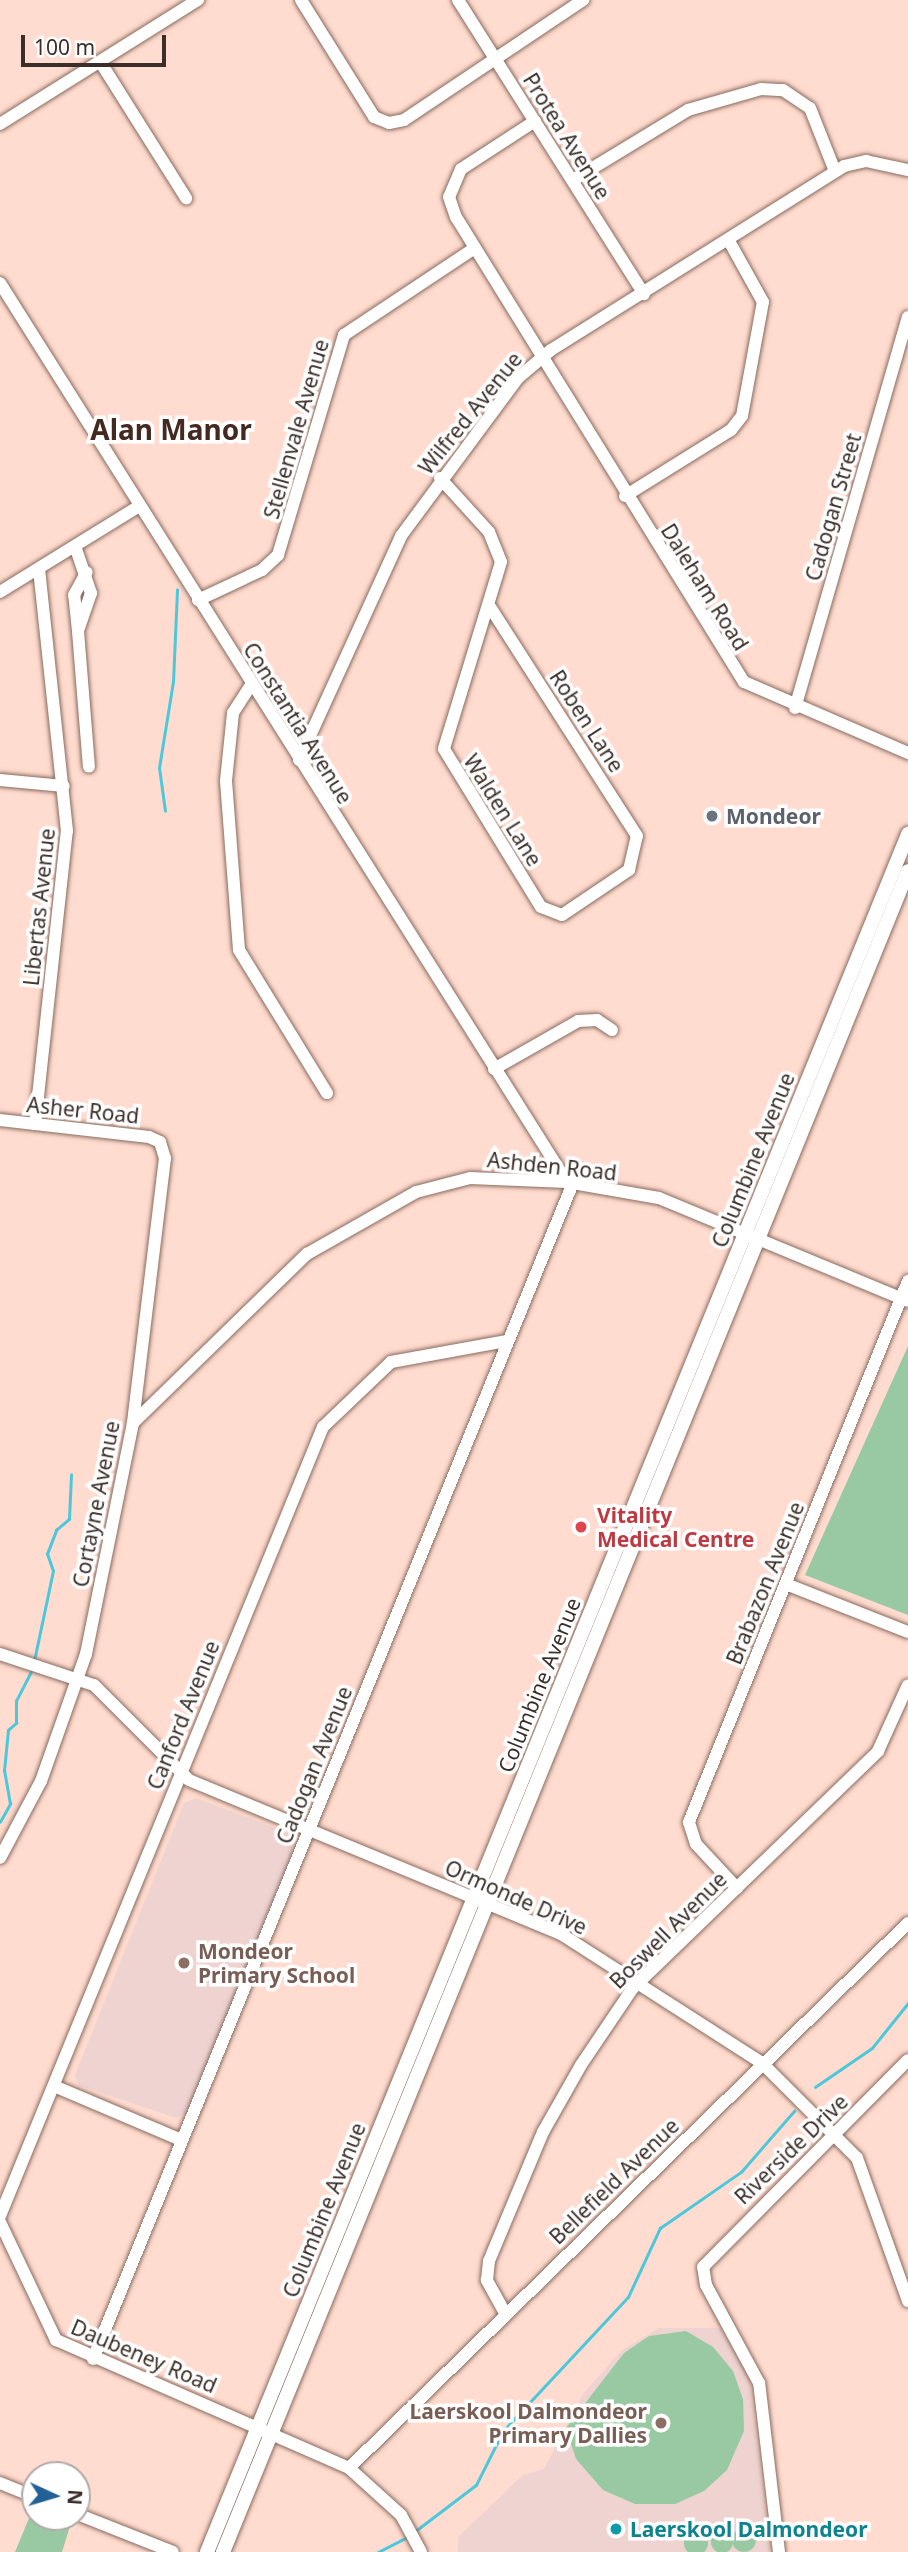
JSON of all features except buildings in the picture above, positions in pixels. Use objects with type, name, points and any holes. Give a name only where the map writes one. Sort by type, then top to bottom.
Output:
[{"type":"main road","name":"Columbine Avenue","points":[[223,2552],[265,2432],[879,925],[908,834]]},
{"type":"main road","name":"Columbine Avenue","points":[[879,925],[908,871]]},
{"type":"main road","name":"Columbine Avenue","points":[[207,2552],[265,2432]]},
{"type":"street","points":[[0,124],[198,0]]},
{"type":"street","points":[[301,0],[380,121],[404,120],[583,0]]},
{"type":"street","name":"Protea Avenue","points":[[458,0],[644,294]]},
{"type":"street","points":[[101,63],[186,198]]},
{"type":"street","points":[[573,180],[688,110],[761,89],[783,90],[810,108],[835,171]]},
{"type":"street","name":"Daleham Road","points":[[535,121],[478,155],[455,177],[450,207],[625,496],[744,682],[795,708],[908,753]]},
{"type":"street","name":"Wilfred Avenue","points":[[299,760],[401,536],[440,478],[541,358],[835,171],[866,161],[908,170]]},
{"type":"street","points":[[625,496],[731,430],[742,416],[763,302],[729,240]]},
{"type":"street","name":"Stellenvale Avenue","points":[[198,600],[262,570],[278,555],[344,335],[475,248]]},
{"type":"street","name":"Constantia Avenue","points":[[0,283],[251,685],[569,1183]]},
{"type":"street","name":"Cadogan Street","points":[[795,708],[908,317]]},
{"type":"street","name":"Walden Lane","points":[[440,478],[498,547],[500,575],[445,735],[448,760],[547,913],[562,915],[586,901],[634,861]]},
{"type":"street","points":[[0,592],[139,506]]},
{"type":"street","points":[[75,546],[87,572],[74,595],[89,767]]},
{"type":"street","name":"Libertas Avenue","points":[[35,1124],[67,847],[64,786],[39,569]]},
{"type":"street","name":"Roben Lane","points":[[490,607],[634,829],[634,861]]},
{"type":"street","points":[[251,685],[233,713],[226,781],[239,950],[327,1093]]},
{"type":"street","points":[[0,780],[64,786]]},
{"type":"street","points":[[494,1069],[578,1021],[597,1020],[612,1030]]},
{"type":"street","name":"Asher Road","points":[[0,1120],[160,1142]]},
{"type":"street","name":"Cortayne Avenue","points":[[0,1858],[35,1795],[79,1676],[133,1423],[164,1162],[160,1142]]},
{"type":"street","name":"Ashden Road","points":[[133,1423],[301,1260],[368,1218],[445,1182],[490,1176],[569,1183],[659,1198],[904,1300]]},
{"type":"street","name":"Cadogan Avenue","points":[[93,2359],[179,2139],[308,1830],[569,1183]]},
{"type":"street","name":"Brabazon Avenue","points":[[737,1888],[696,1844],[689,1822],[904,1300],[908,1281]]},
{"type":"street","name":"Canford Avenue","points":[[0,2216],[328,1420],[400,1357],[507,1341]]},
{"type":"street","points":[[786,1584],[908,1632]]},
{"type":"street","name":"Ormonde Drive","points":[[0,1654],[79,1676],[180,1774],[561,1934],[762,2063],[835,2133],[861,2166],[904,2263],[908,2301]]},
{"type":"street","name":"Boswell Avenue","points":[[505,2313],[487,2280],[489,2261],[566,2090],[639,1983],[877,1751],[908,1685]]},
{"type":"street","name":"Bellefield Avenue","points":[[349,2468],[908,1923]]},
{"type":"street","name":"Riverside Drive","points":[[779,2552],[760,2383],[706,2284],[703,2267],[908,2060]]},
{"type":"street","points":[[54,2086],[179,2139]]},
{"type":"street","name":"Daubeney Road","points":[[0,2222],[51,2334],[93,2359],[349,2468],[401,2515],[421,2552]]},
{"type":"street","points":[[0,2483],[21,2491]]},
{"type":"street","points":[[91,2520],[173,2552]]},
{"type":"shaded area","name":"Mondeor Primary School","points":[[196,1798],[288,1833],[293,1852],[187,2113],[176,2118],[78,2085],[75,2075],[184,1803]]},
{"type":"shaded area","name":"Laerskool Dalmondeor Primary Dallies","points":[[659,2328],[720,2328],[749,2376],[770,2552],[458,2552],[458,2537],[523,2475],[544,2469],[583,2394],[622,2350]]},
{"type":"green space","points":[[908,1346],[908,1615],[805,1575]]},
{"type":"green space","points":[[686,2331],[713,2347],[733,2371],[743,2399],[744,2431],[727,2470],[704,2491],[675,2504],[635,2504],[603,2490],[576,2459],[566,2428],[624,2353],[649,2336]]},
{"type":"green space","points":[[744,2528],[752,2532],[756,2540],[752,2548],[744,2552],[736,2548],[732,2540],[736,2532]]},
{"type":"green space","points":[[24,2531],[69,2531],[62,2552],[15,2552]]},
{"type":"green space","points":[[696,2531],[707,2538],[708,2543],[701,2554],[696,2555],[685,2548],[684,2543],[691,2532]]},
{"type":"green space","points":[[722,2531],[732,2538],[733,2542],[726,2552],[722,2553],[712,2546],[711,2542],[718,2532]]},
{"type":"waterway","points":[[165,811],[159,768],[173,682],[177,590]]},
{"type":"waterway","points":[[34,1661],[53,1571],[47,1554],[56,1530],[69,1519],[71,1475]]},
{"type":"waterway","points":[[0,1822],[10,1804],[4,1771],[8,1730],[16,1723],[16,1701],[33,1668]]},
{"type":"waterway","points":[[815,2087],[872,2048],[908,2003]]},
{"type":"waterway","points":[[414,2532],[476,2485],[503,2431],[628,2297],[660,2228],[741,2172],[794,2111]]},
{"type":"waterway","points":[[378,2552],[409,2536]]},
{"type":"place","name":"Mondeor","points":[[712,816]]},
{"type":"place","name":"Vitality Medical Centre","points":[[581,1527]]},
{"type":"place","name":"Mondeor Primary School","points":[[184,1963]]},
{"type":"place","name":"Laerskool Dalmondeor Primary Dallies","points":[[661,2423]]},
{"type":"place","name":"Laerskool Dalmondeor","points":[[616,2529]]},
{"type":"district","name":"Alan Manor","points":[[171,429]]}]
